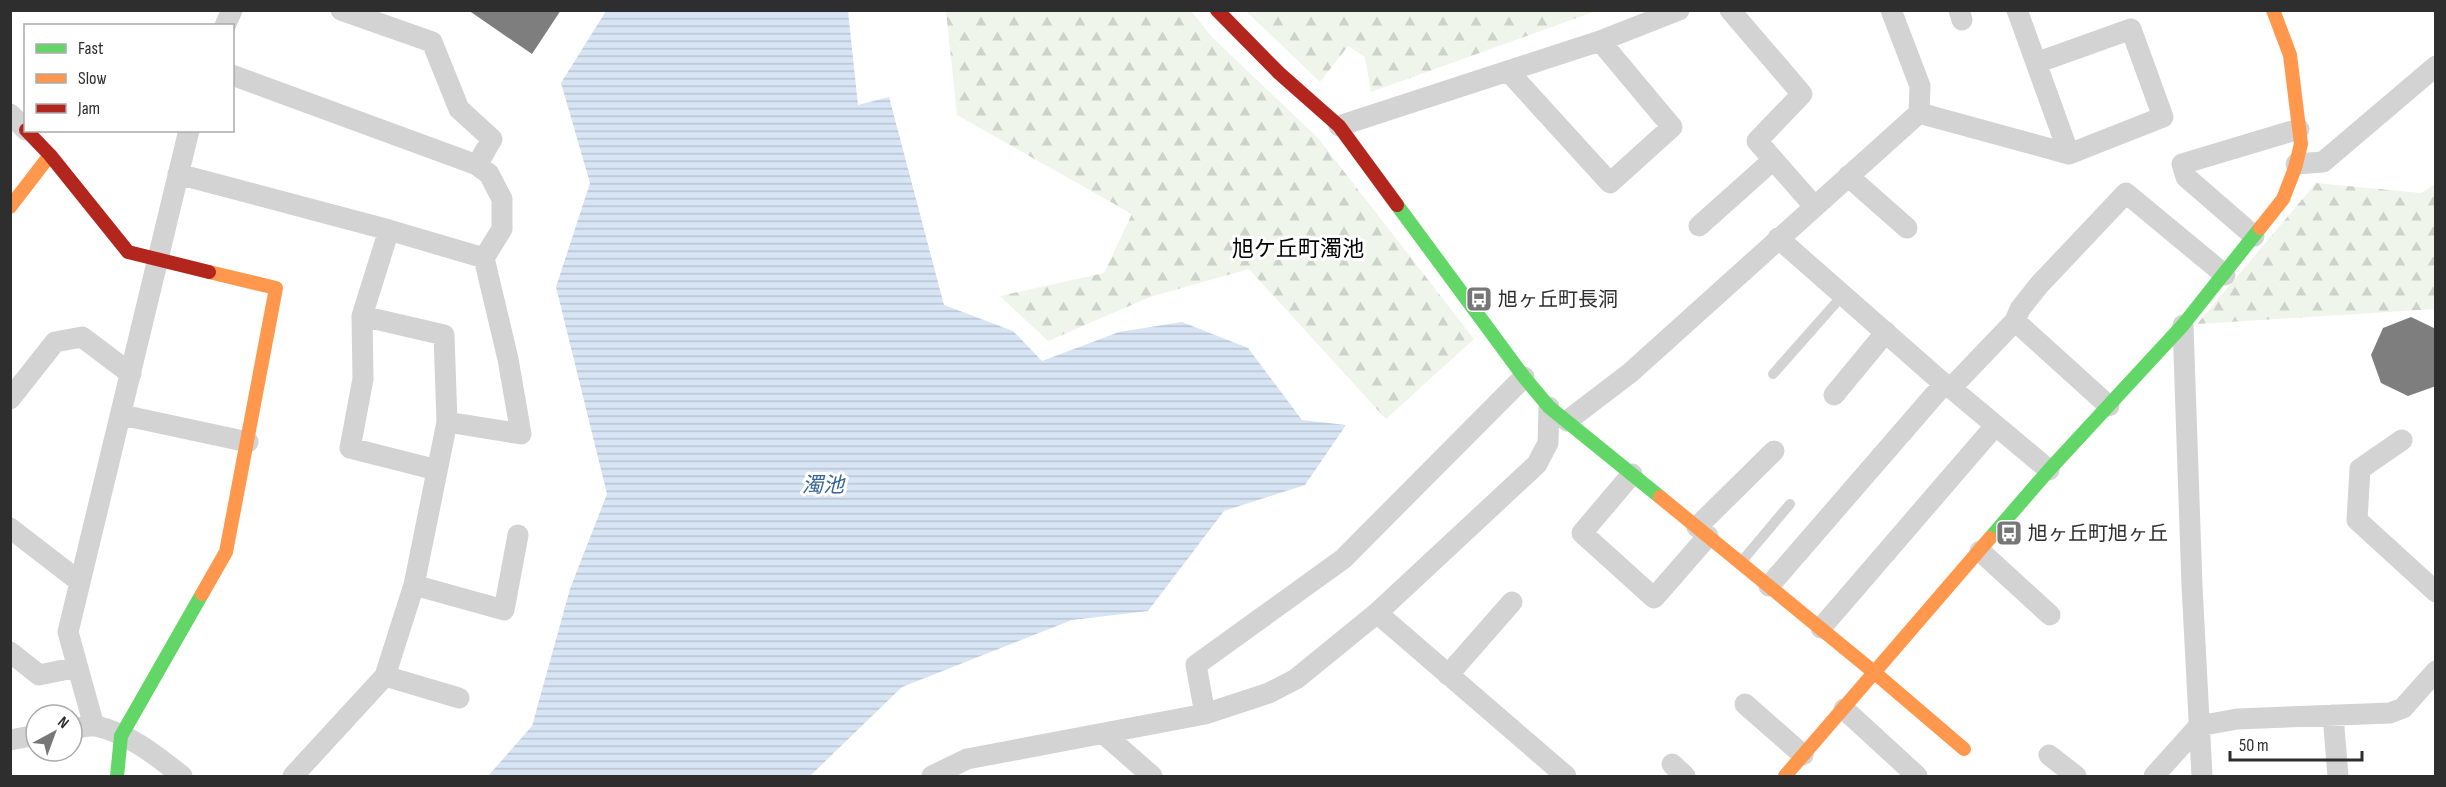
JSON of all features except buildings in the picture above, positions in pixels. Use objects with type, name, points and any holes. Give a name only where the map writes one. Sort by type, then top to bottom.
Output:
[{"type":"street","points":[[226,24],[232,10]]},
{"type":"street","points":[[341,10],[432,42],[459,108],[492,139],[477,165]]},
{"type":"street","points":[[1217,10],[1279,73],[1339,126],[1524,377],[1549,407],[1821,628],[1964,749]]},
{"type":"street","points":[[1339,126],[1600,40],[1679,10]]},
{"type":"street","points":[[1730,10],[1802,93],[1757,141],[1814,206]]},
{"type":"street","points":[[1567,421],[1630,373],[1919,112],[1920,86],[1891,10]]},
{"type":"street","points":[[2017,10],[2069,154]]},
{"type":"street","points":[[1785,777],[2049,471],[2182,325],[2283,199],[2301,144],[2290,55],[2273,10]]},
{"type":"street","points":[[1919,112],[2069,154],[2163,117],[2131,29],[2036,63]]},
{"type":"street","points":[[1508,71],[1610,183],[1672,127],[1600,40]]},
{"type":"street","points":[[2296,164],[2323,162],[2436,66]]},
{"type":"street","points":[[234,76],[477,165],[489,174],[502,199],[502,229],[484,258],[508,359],[521,434],[447,422]]},
{"type":"street","points":[[10,114],[24,128]]},
{"type":"street","points":[[2254,236],[2186,177],[2182,164],[2299,129]]},
{"type":"street","points":[[28,132],[50,155],[128,252],[276,288],[226,552],[121,736],[117,777]]},
{"type":"street","points":[[94,726],[68,632],[188,132]]},
{"type":"street","points":[[10,207],[50,155]]},
{"type":"street","points":[[1699,226],[1773,160]]},
{"type":"street","points":[[178,174],[389,230],[484,258]]},
{"type":"street","points":[[1848,176],[1907,228]]},
{"type":"street","points":[[1769,586],[1948,386],[2015,321],[2020,309],[2039,285],[2126,193],[2225,274]]},
{"type":"street","points":[[389,230],[362,316],[363,379],[350,448],[437,470]]},
{"type":"street","points":[[1778,238],[1842,296],[2049,471]]},
{"type":"street","points":[[292,777],[384,676],[414,585],[447,422],[444,335],[362,316]]},
{"type":"street","points":[[2015,321],[2109,406]]},
{"type":"street","points":[[2182,325],[2202,777]]},
{"type":"street","points":[[1834,395],[1886,332]]},
{"type":"street","points":[[10,399],[55,342],[82,337],[131,374]]},
{"type":"street","points":[[1205,714],[1196,665],[1343,560],[1524,377]]},
{"type":"street","points":[[932,777],[967,759],[1205,714],[1269,693],[1296,679],[1377,612],[1537,464],[1548,443],[1549,407]]},
{"type":"street","points":[[122,415],[248,442]]},
{"type":"street","points":[[1821,628],[1995,426]]},
{"type":"street","points":[[2402,440],[2360,469],[2357,520],[2436,592]]},
{"type":"street","points":[[1632,474],[1582,533],[1654,598],[1703,532],[1773,451]]},
{"type":"street","points":[[10,528],[80,582]]},
{"type":"street","points":[[414,585],[504,610],[518,535]]},
{"type":"street","points":[[1980,551],[2050,615]]},
{"type":"street","points":[[1448,675],[1512,602]]},
{"type":"street","points":[[1377,612],[1566,777]]},
{"type":"street","points":[[10,652],[39,675],[78,667]]},
{"type":"street","points":[[2154,777],[2199,726],[2237,719],[2390,712],[2403,708],[2436,671]]},
{"type":"street","points":[[384,676],[459,698]]},
{"type":"street","points":[[1745,704],[1803,755]]},
{"type":"street","points":[[1844,709],[1917,777]]},
{"type":"street","points":[[2333,715],[2338,777]]},
{"type":"street","points":[[84,727],[94,726],[155,753],[182,777]]},
{"type":"street","points":[[1104,734],[1152,777]]},
{"type":"street","points":[[2049,755],[2076,777]]},
{"type":"lane","points":[[1773,374],[1842,296]]},
{"type":"lane","points":[[1740,562],[1790,504]]},
{"type":"green space","points":[[946,11],[1191,11],[1213,38],[1318,138],[1474,339],[1386,419],[1249,269],[1150,297],[1048,341],[1000,296],[1104,273],[1132,214],[957,115]]},
{"type":"green space","points":[[1246,11],[1596,11],[1371,92],[1365,57],[1348,46],[1320,82]]},
{"type":"green space","points":[[2316,183],[2421,193],[2435,184],[2435,309],[2197,324]]},
{"type":"water","name":"濁池","points":[[606,11],[848,11],[858,105],[889,97],[944,305],[1013,331],[1042,361],[1119,332],[1182,322],[1248,348],[1302,420],[1346,425],[1305,485],[1224,511],[1148,611],[1072,620],[902,687],[810,776],[488,776],[532,726],[570,589],[607,494],[556,287],[590,183],[561,83]]},
{"type":"traffic: fast","points":[[1397,205],[1524,377],[1549,407],[1660,497]]},
{"type":"traffic: fast","points":[[1990,538],[2049,470],[2183,325],[2260,228]]},
{"type":"traffic: fast","points":[[117,776],[121,736],[202,594]]},
{"type":"traffic: slow","points":[[2260,228],[2283,199],[2301,144],[2290,55],[2273,10]]},
{"type":"traffic: slow","points":[[10,207],[50,155]]},
{"type":"traffic: slow","points":[[202,594],[226,552],[276,288],[209,272]]},
{"type":"traffic: slow","points":[[1660,497],[1964,749]]},
{"type":"traffic: slow","points":[[1785,776],[1990,538]]},
{"type":"traffic: jam","points":[[1217,10],[1279,73],[1339,126],[1397,205]]},
{"type":"traffic: jam","points":[[28,132],[50,155],[128,252],[209,272]]},
{"type":"place","name":"旭ヶ丘町長洞","points":[[1479,299]]},
{"type":"place","name":"旭ヶ丘町旭ヶ丘","points":[[2009,533]]},
{"type":"district","name":"旭ケ丘町濁池","points":[[1298,248]]}]
